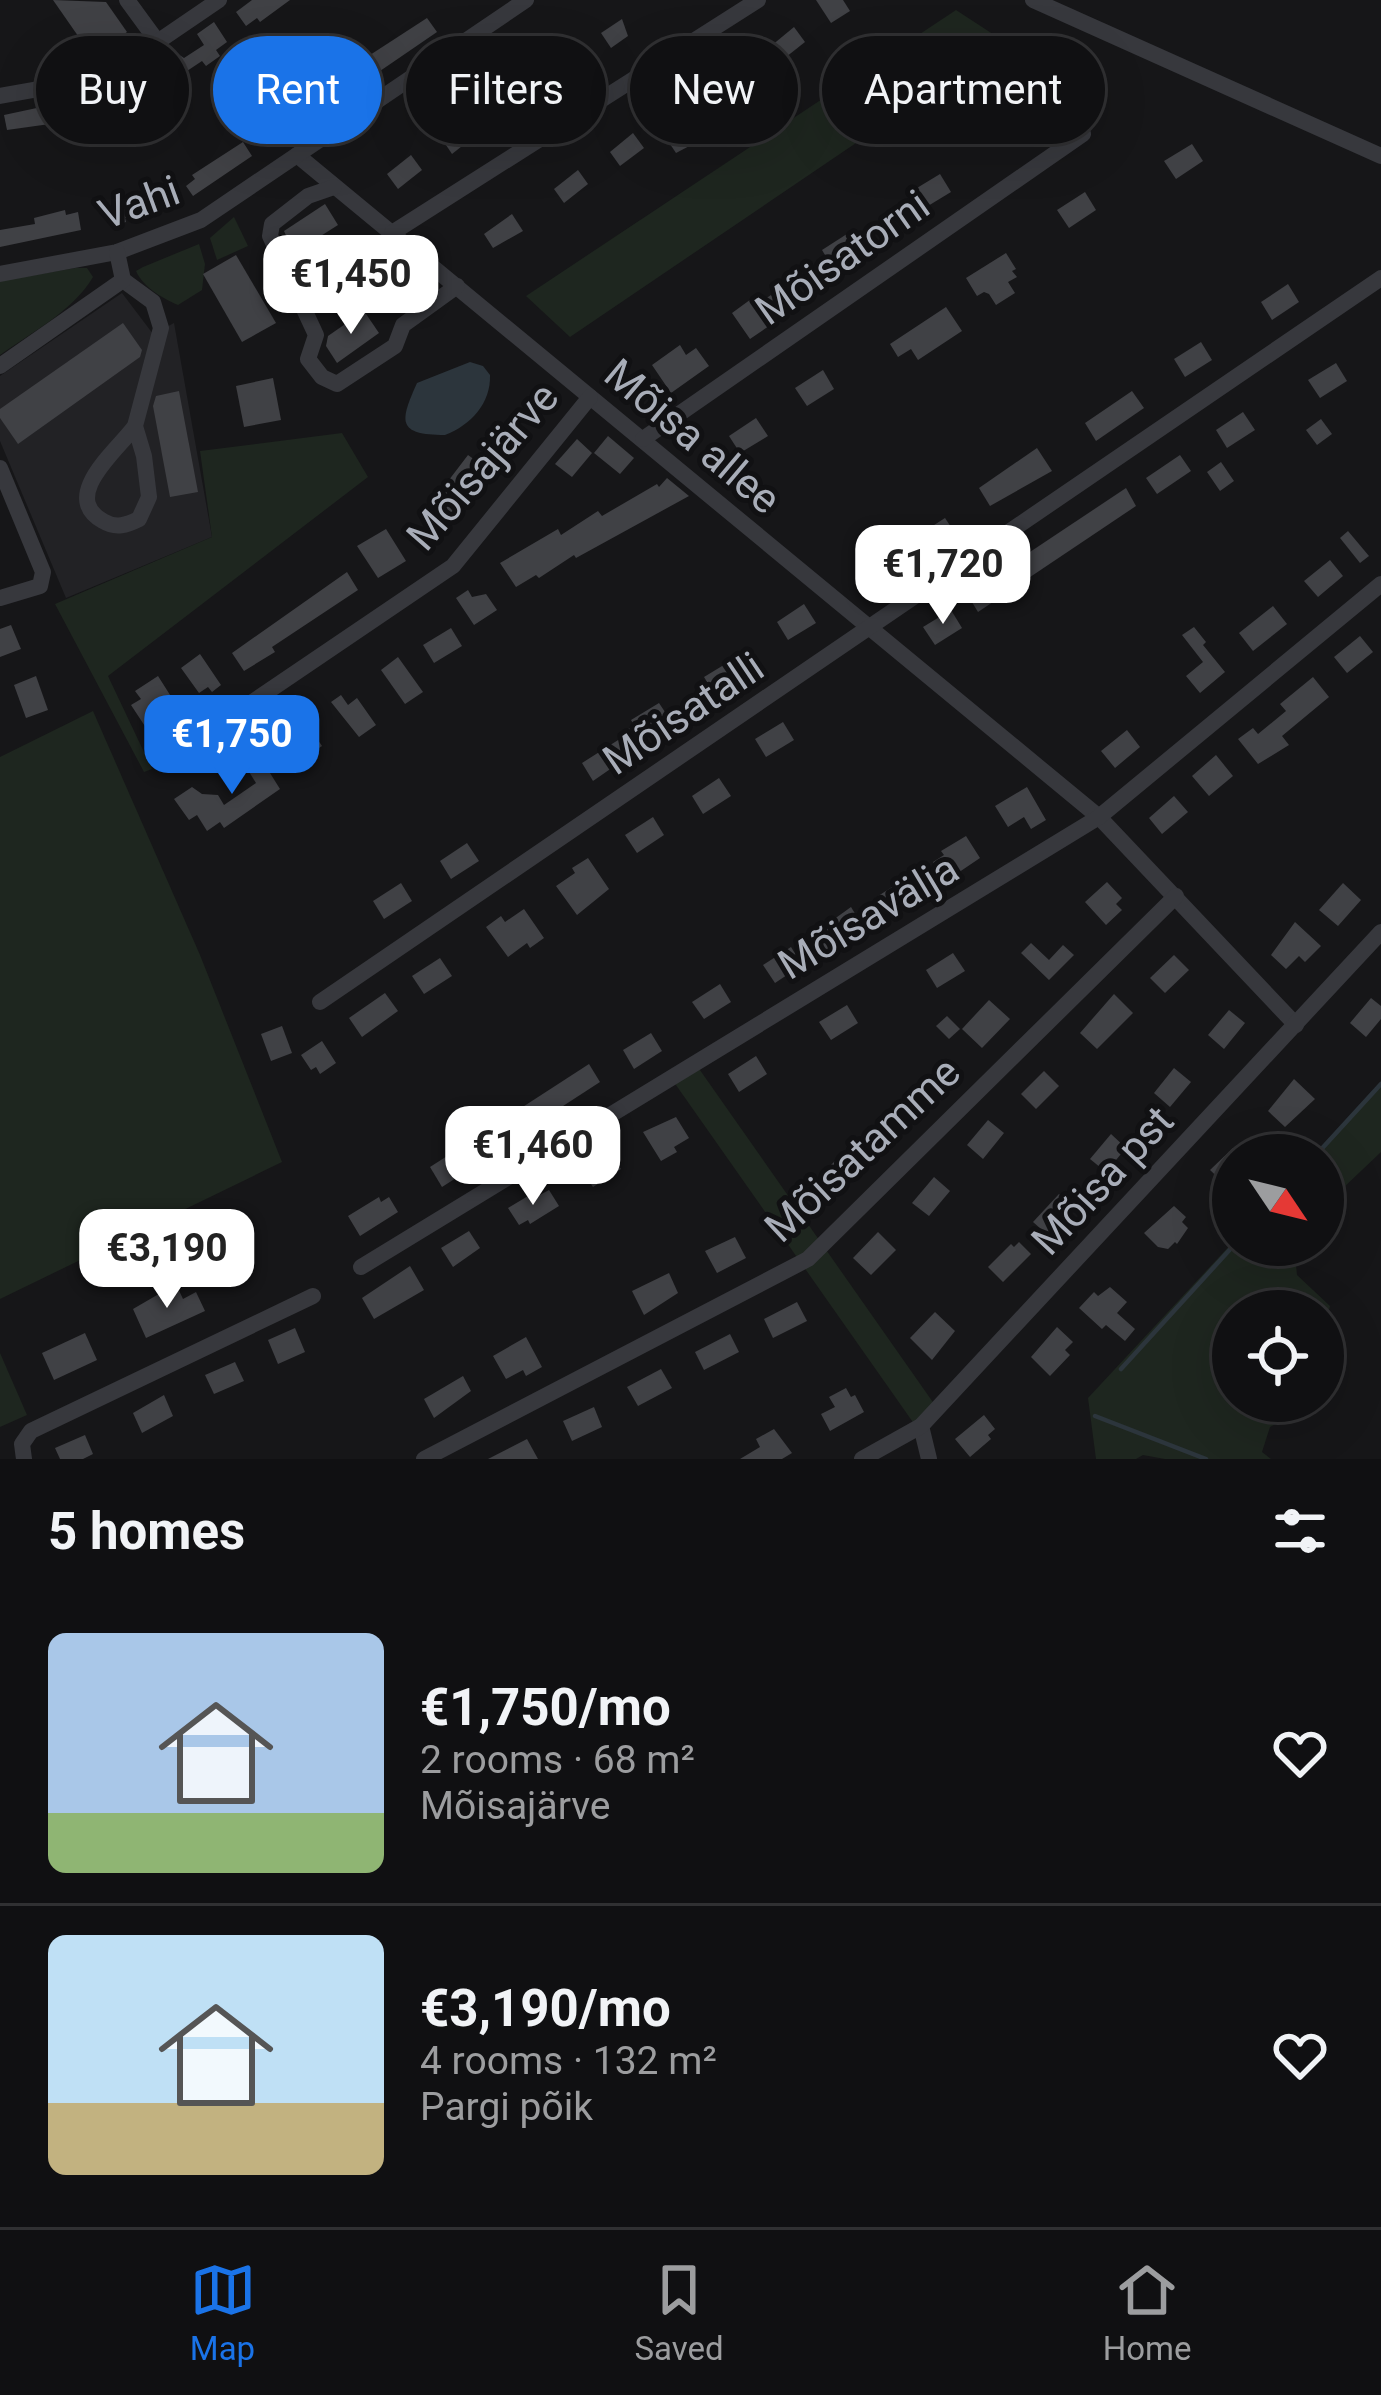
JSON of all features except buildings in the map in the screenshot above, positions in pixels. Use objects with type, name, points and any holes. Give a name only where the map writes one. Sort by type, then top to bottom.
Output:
[{"type":"street","points":[[127,0],[153,36]]},
{"type":"street","points":[[165,36],[219,0]]},
{"type":"street","name":"Vahi","points":[[0,274],[117,252],[201,220],[526,0]]},
{"type":"street","points":[[392,233],[758,0]]},
{"type":"street","points":[[1033,0],[1381,156]]},
{"type":"street","points":[[0,96],[36,89]]},
{"type":"street","name":"Mõisatorni","points":[[643,439],[1069,144]]},
{"type":"street","name":"Mõisa allee","points":[[297,155],[1100,817],[1297,1024]]},
{"type":"street","points":[[334,187],[308,196],[272,224],[270,236],[316,335],[308,358],[322,376],[337,385],[395,346],[404,325],[457,286]]},
{"type":"street","points":[[117,252],[123,280],[153,302],[161,328],[135,426],[93,472],[89,494],[94,514],[107,524],[125,526],[140,520],[149,497],[135,426]]},
{"type":"street","name":"Mõisatalli","points":[[320,1002],[1381,278]]},
{"type":"street","points":[[0,366],[123,280]]},
{"type":"street","name":"Mõisajärve","points":[[189,745],[453,566],[590,397]]},
{"type":"street","points":[[0,468],[44,572],[40,586],[0,598]]},
{"type":"street","name":"Mõisavälja","points":[[361,1267],[1100,817],[1381,584]]},
{"type":"street","name":"Mõisatamme","points":[[424,1459],[808,1259],[1176,896]]},
{"type":"street","name":"Mõisa pst","points":[[862,1459],[921,1426],[1381,932]]},
{"type":"street","points":[[24,1459],[22,1444],[31,1431],[313,1296]]},
{"type":"street","points":[[921,1426],[929,1459]]},
{"type":"shaded area","points":[[956,10],[996,36],[917,36]]},
{"type":"shaded area","points":[[822,99],[822,144],[855,144],[570,337],[526,296],[755,144],[798,144],[798,115]]},
{"type":"shaded area","points":[[234,217],[248,246],[217,260],[210,238]]},
{"type":"shaded area","points":[[199,244],[205,264],[202,290],[178,305],[148,287],[136,271],[143,267]]},
{"type":"shaded area","points":[[87,268],[93,277],[85,289],[51,320],[0,355],[0,281]]},
{"type":"shaded area","points":[[122,293],[153,334],[174,323],[212,537],[66,598],[0,441],[0,376]]},
{"type":"shaded area","points":[[470,362],[483,366],[490,375],[478,412],[445,435],[410,429],[405,416],[417,383]]},
{"type":"shaded area","points":[[342,433],[368,477],[108,676],[152,769],[144,772],[55,604],[212,537],[200,451]]},
{"type":"shaded area","points":[[93,711],[200,955],[282,1162],[0,1299],[0,757]]},
{"type":"shaded area","points":[[695,1063],[937,1408],[917,1428],[671,1078]]},
{"type":"shaded area","points":[[1381,1084],[1381,1152],[1344,1187],[1344,1134],[1334,1134]]},
{"type":"shaded area","points":[[1212,1265],[1296,1266],[1297,1275],[1313,1290],[1212,1290],[1212,1422],[1279,1422],[1270,1427],[1262,1452],[1271,1459],[1143,1455],[1096,1459],[1088,1398]]},
{"type":"shaded area","points":[[0,1353],[27,1415],[0,1427]]},
{"type":"waterway","points":[[1335,1134],[1381,1084]]},
{"type":"waterway","points":[[1121,1369],[1215,1266]]},
{"type":"waterway","points":[[1095,1416],[1206,1459]]}]
